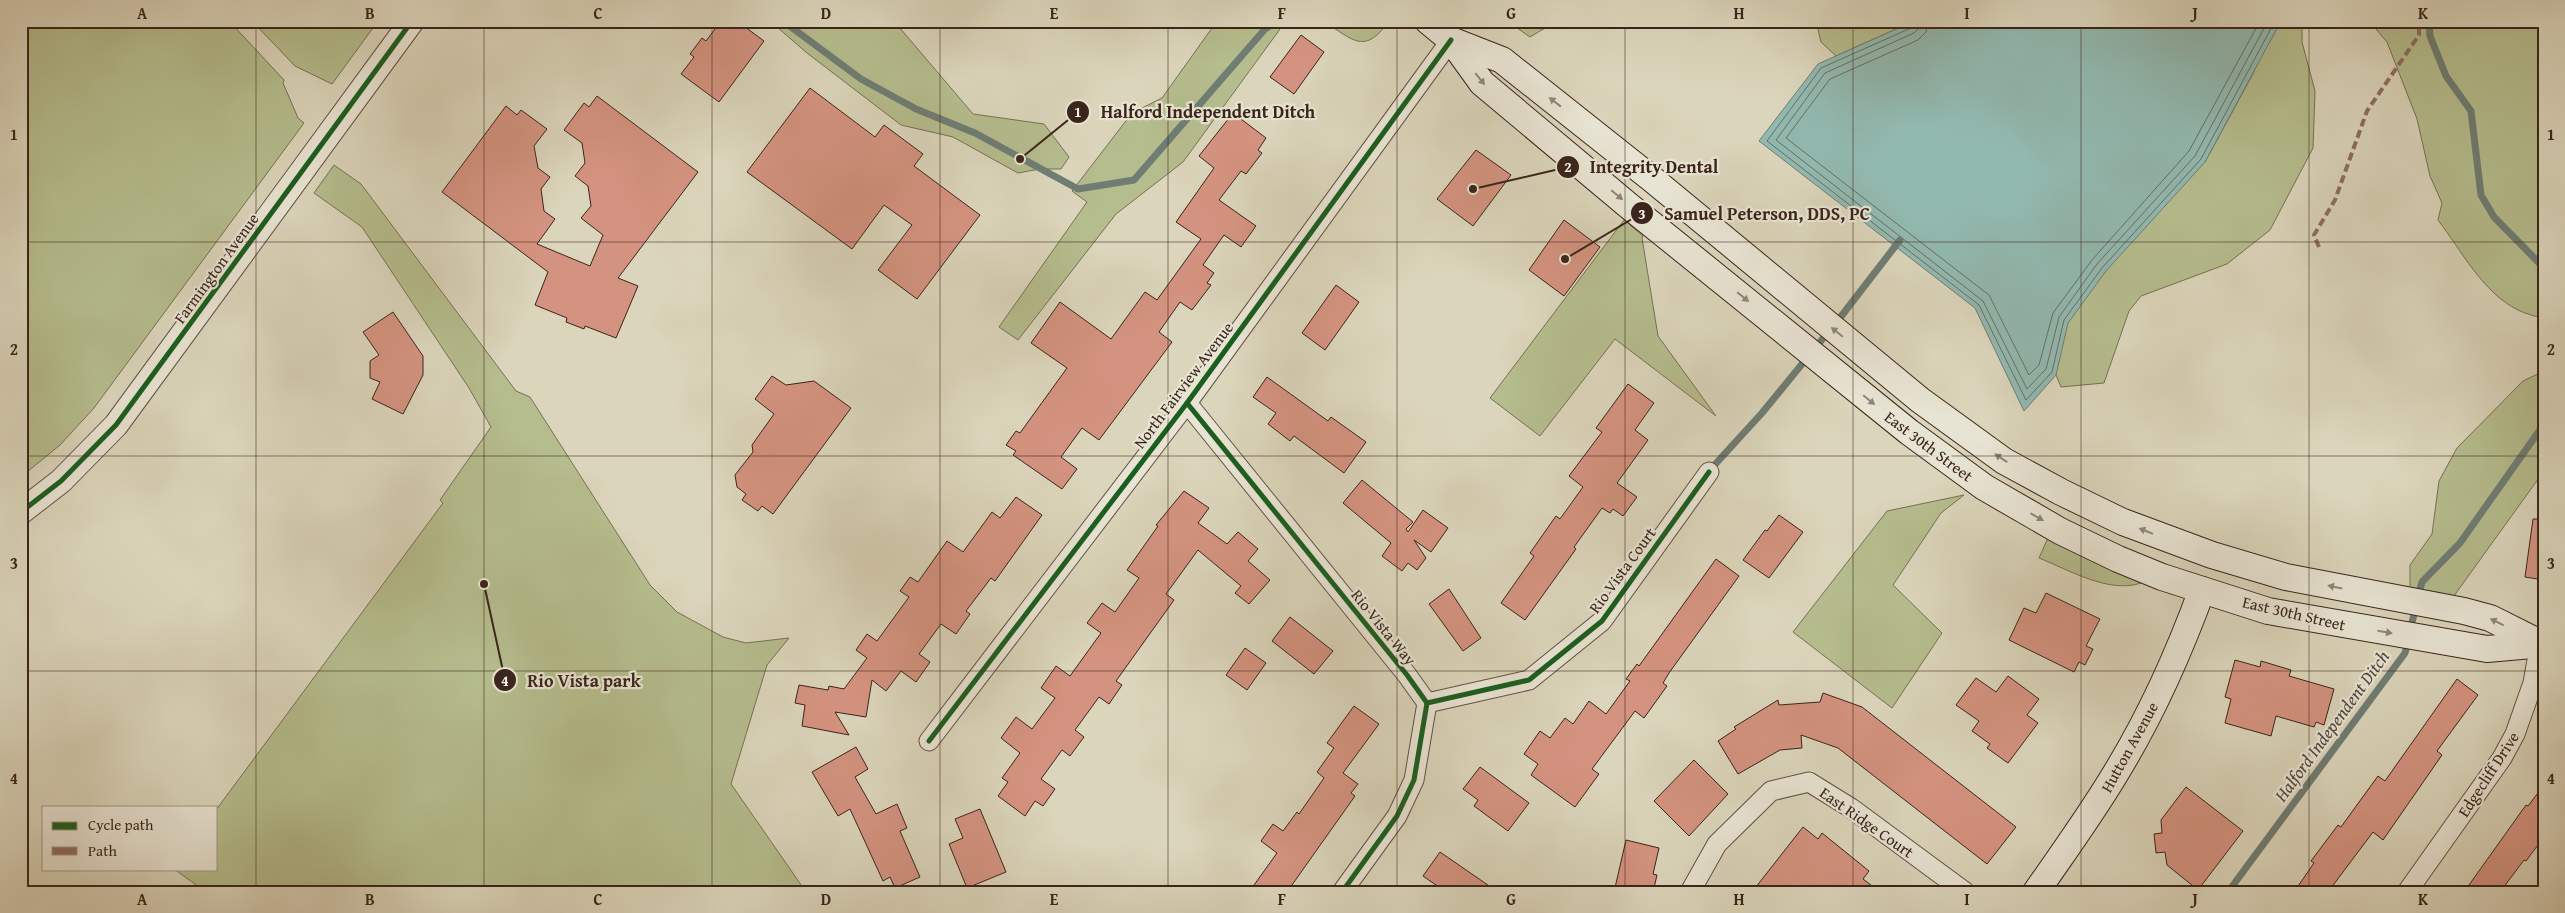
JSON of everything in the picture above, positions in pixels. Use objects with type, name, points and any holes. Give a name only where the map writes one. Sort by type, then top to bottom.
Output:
[{"type":"main road","name":"East 30th Street","points":[[1428,21],[1451,40],[1482,83],[1629,206],[1944,459],[1984,486],[2080,541],[2118,559],[2202,590],[2268,611],[2487,649],[2542,644]]},
{"type":"main road","points":[[1451,40],[1502,60],[1652,179],[1814,314],[1962,432],[2004,461],[2123,522],[2176,543],[2286,577],[2490,618],[2542,644]]},
{"type":"main road","points":[[2176,543],[2193,563],[2202,590],[2212,584],[2240,584],[2317,602],[2357,609],[2380,610],[2417,602]]},
{"type":"main road","name":"Hutton Avenue","points":[[2036,892],[2084,824],[2134,742],[2156,698],[2202,590]]},
{"type":"street","name":"Farmington Avenue","points":[[21,512],[66,476],[116,425],[412,21]]},
{"type":"street","name":"North Fairview Avenue","points":[[929,741],[1187,403],[1451,40]]},
{"type":"street","name":"Rio Vista Way","points":[[1187,403],[1407,675],[1427,703]]},
{"type":"street","name":"Rio Vista Court","points":[[1427,703],[1529,680],[1602,621],[1709,472]]},
{"type":"street","name":"Edgecliff Drive","points":[[2408,892],[2502,758],[2515,734],[2533,683],[2542,644]]},
{"type":"street","points":[[1342,892],[1397,816],[1414,780],[1427,703]]},
{"type":"street","name":"East Ridge Court","points":[[1690,892],[1717,844],[1771,792],[1809,782],[1850,808],[1965,892]]},
{"type":"green space","points":[[21,21],[229,21],[284,80],[283,83],[298,118],[304,123],[94,408],[60,445],[21,477]]},
{"type":"green space","points":[[252,21],[378,21],[332,84],[295,66]]},
{"type":"green space","points":[[770,21],[894,21],[973,114],[1044,124],[1069,157],[1061,169],[1040,169],[1018,173],[953,137],[901,125],[807,53]]},
{"type":"green space","points":[[1217,21],[1290,21],[1283,25],[1183,162],[1116,214],[1018,340],[999,327],[1087,202],[1072,191],[1132,113],[1162,98]]},
{"type":"green space","points":[[1322,21],[1381,21],[1386,25],[1370,40],[1362,41],[1348,37]]},
{"type":"green space","points":[[1507,21],[1550,21],[1545,28],[1530,37]]},
{"type":"green space","points":[[1816,21],[1914,21],[1836,56],[1821,42]]},
{"type":"green space","points":[[2249,21],[2302,21],[2302,42],[2315,91],[2313,148],[2270,230],[2227,264],[2141,296],[2129,311],[2104,383],[2061,387],[2056,375],[2054,305],[2205,162],[2254,72]]},
{"type":"green space","points":[[2369,21],[2544,21],[2544,319],[2518,310],[2494,293],[2483,282],[2438,220],[2442,203],[2430,176],[2417,119],[2387,42]]},
{"type":"green space","points":[[334,165],[361,184],[516,391],[530,397],[650,585],[677,612],[723,637],[746,643],[789,638],[767,665],[731,784],[806,892],[206,892],[175,870],[218,870],[218,807],[443,503],[440,500],[491,427],[469,388],[362,227],[314,193]]},
{"type":"green space","points":[[1624,220],[1643,236],[1658,336],[1716,416],[1615,339],[1540,436],[1490,398]]},
{"type":"green space","points":[[2544,371],[2544,471],[2451,600],[2410,593],[2410,565],[2432,534],[2439,481],[2457,448],[2523,381]]},
{"type":"green space","points":[[1964,495],[1941,513],[1893,585],[1942,633],[1892,708],[1793,632],[1887,511]]},
{"type":"green space","points":[[2048,538],[2141,583],[2129,586],[2103,583],[2039,558]]},
{"type":"water","points":[[1914,21],[2281,21],[2205,162],[2106,271],[2068,323],[2056,375],[2024,411],[1975,308],[1759,141],[1818,64]]},
{"type":"building","points":[[721,21],[737,21],[764,41],[719,102],[681,74],[694,57],[690,54],[702,38],[706,41]]},
{"type":"building","points":[[1301,35],[1324,52],[1294,94],[1270,77]]},
{"type":"building","points":[[810,88],[875,137],[884,125],[923,154],[914,166],[980,215],[917,299],[878,270],[912,225],[884,205],[852,249],[747,172]]},
{"type":"building","points":[[597,96],[698,172],[618,278],[638,286],[616,338],[585,326],[584,329],[566,322],[567,318],[535,305],[548,272],[442,192],[506,106],[517,115],[521,110],[547,129],[534,146],[538,168],[550,177],[541,189],[544,211],[555,219],[537,244],[590,266],[603,235],[581,218],[591,206],[588,186],[575,176],[585,163],[582,143],[564,130],[584,103],[589,107]]},
{"type":"building","points":[[1233,113],[1266,138],[1258,150],[1262,153],[1246,174],[1241,171],[1219,200],[1256,226],[1241,247],[1224,235],[1203,265],[1214,273],[1207,283],[1211,285],[1192,310],[1180,302],[1159,332],[1172,342],[1099,440],[1082,428],[1061,457],[1077,469],[1062,489],[1013,455],[1016,451],[1006,445],[1016,431],[1020,433],[1067,368],[1031,343],[1060,302],[1111,339],[1145,292],[1157,300],[1201,239],[1176,222],[1214,168],[1199,156]]},
{"type":"building","points":[[1476,150],[1511,175],[1473,226],[1437,199]]},
{"type":"building","points":[[1564,220],[1600,247],[1564,296],[1529,270]]},
{"type":"building","points":[[1336,285],[1359,302],[1325,350],[1302,333]]},
{"type":"building","points":[[393,312],[423,356],[423,375],[403,414],[372,399],[380,382],[370,378],[370,361],[379,355],[363,332]]},
{"type":"building","points":[[772,376],[786,385],[814,381],[851,408],[773,514],[762,506],[758,511],[742,500],[746,494],[737,487],[735,475],[753,452],[752,445],[774,414],[755,399]]},
{"type":"building","points":[[1267,377],[1328,421],[1331,417],[1366,442],[1344,473],[1294,436],[1290,441],[1268,424],[1276,413],[1253,397]]},
{"type":"building","points":[[1628,384],[1654,403],[1635,430],[1648,440],[1617,483],[1637,497],[1623,516],[1613,509],[1610,513],[1602,508],[1574,547],[1576,549],[1525,620],[1501,603],[1534,556],[1530,553],[1556,516],[1560,519],[1583,487],[1569,476],[1602,432],[1596,428]]},
{"type":"building","points":[[1362,480],[1413,522],[1406,529],[1408,532],[1423,510],[1448,528],[1431,552],[1414,540],[1426,558],[1417,570],[1408,563],[1402,571],[1382,556],[1391,543],[1343,503]]},
{"type":"building","points":[[1184,491],[1209,508],[1198,523],[1227,544],[1238,532],[1258,549],[1248,561],[1270,580],[1249,604],[1235,593],[1241,586],[1198,550],[1166,594],[1174,600],[1116,681],[1122,685],[1109,704],[1099,697],[1075,730],[1084,737],[1070,756],[1062,750],[1041,779],[1055,789],[1043,806],[1035,801],[1025,816],[998,796],[1008,782],[1002,778],[1020,753],[1001,738],[1016,717],[1032,729],[1055,698],[1041,688],[1056,666],[1070,676],[1101,633],[1087,623],[1102,603],[1115,612],[1139,578],[1127,570],[1158,526],[1156,525]]},
{"type":"building","points":[[1016,497],[1042,515],[995,581],[991,578],[966,611],[970,614],[956,634],[941,624],[919,654],[930,662],[916,682],[901,671],[886,691],[872,680],[866,717],[835,712],[849,735],[802,726],[805,705],[795,703],[799,685],[828,690],[829,686],[844,689],[867,658],[856,650],[867,634],[877,641],[909,597],[900,591],[910,577],[918,582],[947,541],[963,552],[992,512],[1000,518]]},
{"type":"building","points":[[1779,515],[1803,532],[1769,578],[1743,560],[1765,530],[1767,531]]},
{"type":"building","points":[[2533,519],[2544,519],[2544,580],[2525,577]]},
{"type":"building","points":[[1716,559],[1739,576],[1669,673],[1663,683],[1667,686],[1644,718],[1635,711],[1592,769],[1599,774],[1575,807],[1531,775],[1538,764],[1524,754],[1540,731],[1550,738],[1565,718],[1573,724],[1589,701],[1606,714],[1630,681],[1626,679],[1637,664],[1639,666]]},
{"type":"building","points":[[1449,589],[1481,638],[1463,651],[1429,604]]},
{"type":"building","points":[[2046,593],[2100,619],[2086,646],[2093,649],[2085,665],[2079,662],[2074,672],[2009,640],[2024,608],[2036,613]]},
{"type":"building","points":[[1290,617],[1333,651],[1314,674],[1272,641]]},
{"type":"building","points":[[1245,648],[1266,663],[1247,690],[1226,675]]},
{"type":"building","points":[[2235,660],[2260,667],[2261,661],[2291,670],[2289,676],[2334,689],[2324,725],[2316,722],[2314,727],[2276,716],[2271,736],[2225,723],[2231,699],[2225,697]]},
{"type":"building","points":[[2008,676],[2039,699],[2027,715],[2038,723],[2008,763],[1987,748],[1990,744],[1972,731],[1979,721],[1956,705],[1976,678],[1996,692]]},
{"type":"building","points":[[2457,679],[2478,695],[2437,751],[2442,755],[2383,840],[2373,832],[2328,892],[2294,892],[2314,863],[2311,861],[2338,825],[2341,827],[2378,776],[2385,781]]},
{"type":"building","points":[[1823,693],[1862,707],[2016,827],[1987,864],[1838,748],[1801,735],[1802,748],[1780,750],[1738,774],[1718,741],[1736,729],[1734,727],[1778,700],[1779,705],[1820,702]]},
{"type":"building","points":[[1354,706],[1379,724],[1343,773],[1358,784],[1351,793],[1355,796],[1287,892],[1249,892],[1277,853],[1261,841],[1273,824],[1283,831],[1297,812],[1299,814],[1324,778],[1317,772],[1334,748],[1327,743]]},
{"type":"building","points":[[856,747],[868,769],[855,777],[876,814],[897,804],[907,828],[900,831],[920,877],[895,888],[890,877],[883,881],[850,809],[838,816],[812,772]]},
{"type":"building","points":[[1694,760],[1728,794],[1689,836],[1654,801]]},
{"type":"building","points":[[1480,767],[1529,803],[1508,831],[1474,806],[1478,800],[1463,789]]},
{"type":"building","points":[[2544,785],[2544,837],[2500,892],[2464,892],[2526,805],[2528,806]]},
{"type":"building","points":[[2186,787],[2243,831],[2198,890],[2167,865],[2165,852],[2156,853],[2154,834],[2162,833],[2161,820]]},
{"type":"building","points":[[980,809],[1006,872],[967,888],[949,844],[963,838],[955,819]]},
{"type":"building","points":[[1803,827],[1818,839],[1822,833],[1869,871],[1863,879],[1880,892],[1752,892]]},
{"type":"building","points":[[1626,840],[1659,848],[1653,874],[1657,875],[1653,892],[1614,892]]},
{"type":"building","points":[[1440,852],[1498,892],[1446,892],[1423,876]]},
{"type":"waterway","name":"Halford Independent Ditch","points":[[783,21],[861,79],[916,109],[975,133],[1078,189],[1134,180],[1265,29],[1277,21]]},
{"type":"waterway","name":"Halford Independent Ditch","points":[[1371,21],[1424,22]]},
{"type":"waterway","name":"Halford Independent Ditch","points":[[1442,22],[1484,21]]},
{"type":"waterway","name":"Halford Independent Ditch","points":[[2429,21],[2430,36],[2446,76],[2471,111],[2481,195],[2494,217],[2544,268]]},
{"type":"waterway","points":[[1836,323],[1900,240]]},
{"type":"waterway","points":[[1709,471],[1762,413],[1829,331]]},
{"type":"waterway","name":"Halford Independent Ditch","points":[[2418,596],[2422,582],[2460,543],[2544,424]]},
{"type":"waterway","name":"Halford Independent Ditch","points":[[2410,630],[2416,607]]},
{"type":"waterway","name":"Halford Independent Ditch","points":[[2228,892],[2405,653],[2408,641]]},
{"type":"marked path","points":[[2319,247],[2314,235],[2335,200],[2367,111],[2419,35],[2419,21]]},
{"type":"cycle path","points":[[21,512],[61,481],[116,425],[412,21]]},
{"type":"cycle path","points":[[929,741],[1187,403],[1451,40]]},
{"type":"cycle path","points":[[1187,403],[1407,675],[1427,703],[1414,780],[1397,816],[1342,892]]},
{"type":"cycle path","points":[[1427,703],[1529,680],[1602,621],[1709,472]]},
{"type":"place","name":"Halford Independent Ditch","points":[[1020,159]]},
{"type":"place","name":"Integrity Dental","points":[[1473,189]]},
{"type":"place","name":"Samuel Peterson, DDS, PC","points":[[1565,259]]},
{"type":"place","name":"Rio Vista park","points":[[484,584]]}]
